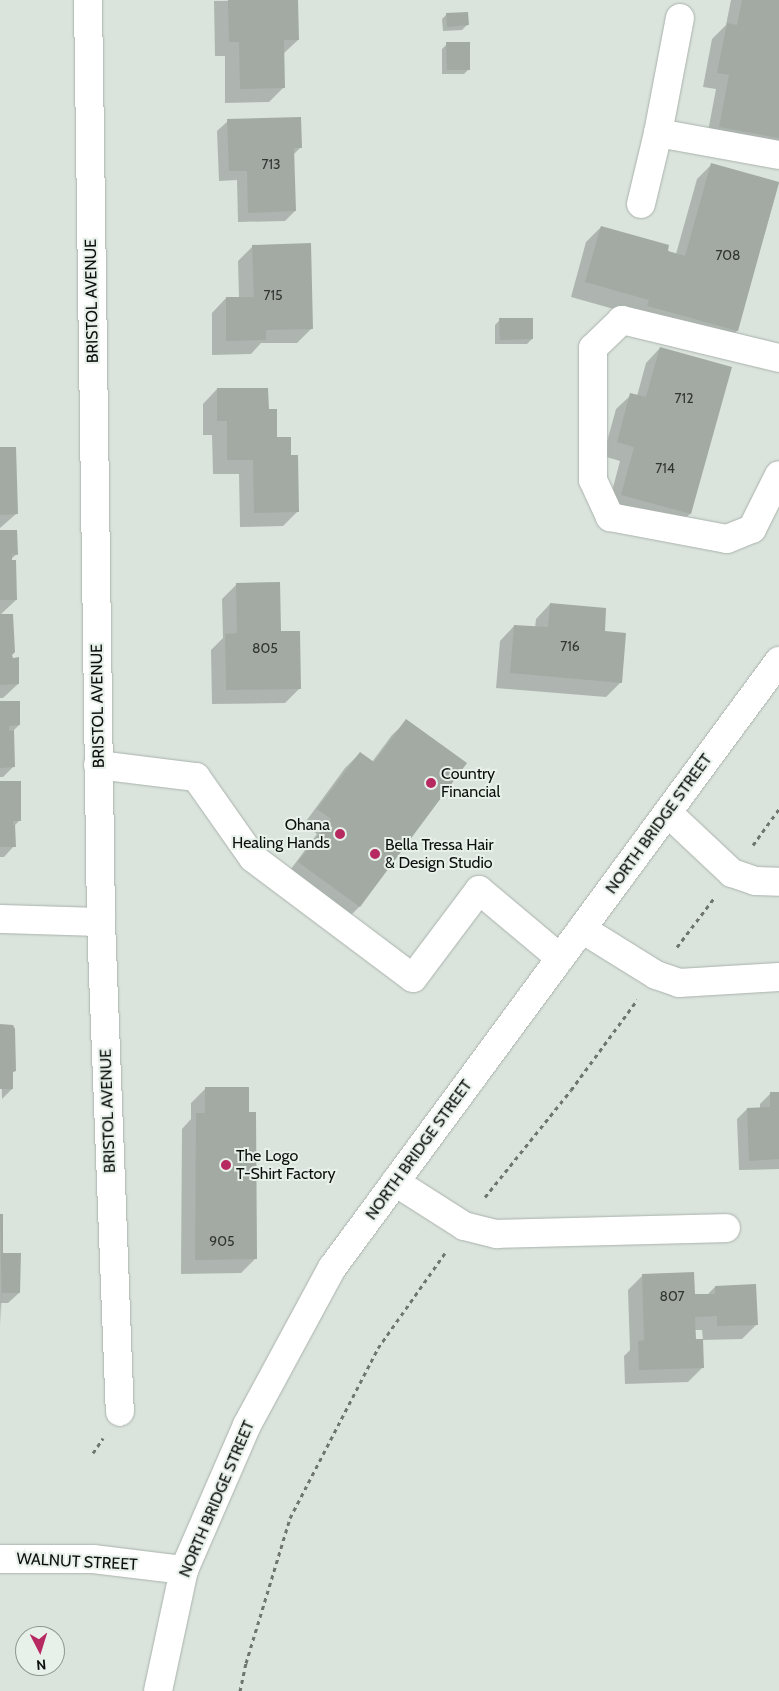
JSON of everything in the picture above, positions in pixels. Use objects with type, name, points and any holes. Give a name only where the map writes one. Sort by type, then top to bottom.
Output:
[{"type":"main road","name":"BRISTOL AVENUE","points":[[88,0],[101,922],[120,1412]]},
{"type":"main road","points":[[641,204],[658,133],[680,18]]},
{"type":"main road","points":[[658,133],[779,155]]},
{"type":"main road","points":[[779,358],[622,320],[593,348],[593,480],[610,517],[727,539],[752,529],[779,475]]},
{"type":"main road","name":"NORTH BRIDGE STREET","points":[[158,1691],[184,1570],[247,1425],[332,1268],[779,662]]},
{"type":"main road","points":[[98,765],[196,778],[252,858],[413,978],[479,890],[560,958]]},
{"type":"main road","points":[[668,813],[732,873],[755,881],[779,882]]},
{"type":"main road","points":[[0,919],[101,922]]},
{"type":"main road","points":[[582,929],[656,975],[679,983],[779,977]]},
{"type":"main road","points":[[395,1182],[464,1226],[497,1234],[726,1228]]},
{"type":"main road","name":"WALNUT STREET","points":[[0,1559],[92,1559],[184,1570]]},
{"type":"building","points":[[228,0],[298,0],[299,40],[284,40],[285,88],[240,89],[239,42],[229,42]]},
{"type":"building","points":[[742,0],[779,0],[779,138],[719,127],[729,75],[717,73],[727,23],[737,25]]},
{"type":"building","points":[[468,12],[469,25],[447,27],[446,13]]},
{"type":"building","points":[[446,42],[470,42],[470,70],[447,70]]},
{"type":"building","points":[[301,117],[302,148],[294,148],[296,211],[248,213],[247,171],[229,171],[227,119]]},
{"type":"building","points":[[711,163],[779,182],[738,331],[647,306],[649,300],[585,282],[601,226],[669,245],[668,251],[685,256]]},
{"type":"building","points":[[311,243],[313,329],[266,330],[266,340],[226,341],[226,297],[254,297],[252,245]]},
{"type":"building","points":[[499,318],[533,318],[533,339],[500,340]]},
{"type":"building","points":[[660,347],[732,367],[691,514],[621,495],[634,447],[617,442],[630,393],[646,397]]},
{"type":"building","points":[[217,388],[268,388],[269,409],[277,409],[277,437],[291,437],[291,455],[298,455],[299,512],[254,513],[253,460],[227,460],[227,421],[217,421]]},
{"type":"building","points":[[0,447],[16,447],[18,514],[0,515]]},
{"type":"building","points":[[0,530],[17,530],[18,555],[12,554],[12,560],[16,560],[17,600],[0,600]]},
{"type":"building","points":[[280,582],[281,631],[300,631],[301,689],[226,690],[225,634],[237,633],[236,583]]},
{"type":"building","points":[[550,603],[606,608],[605,631],[626,633],[622,683],[510,673],[514,625],[548,627]]},
{"type":"building","points":[[0,614],[13,614],[15,652],[12,655],[13,658],[19,657],[19,684],[0,685]]},
{"type":"building","points":[[0,701],[20,701],[20,725],[9,726],[9,731],[14,730],[15,767],[0,768]]},
{"type":"building","points":[[406,719],[467,763],[360,907],[298,862],[331,819],[317,809],[360,752],[374,762]]},
{"type":"building","points":[[0,781],[21,781],[21,821],[13,821],[13,825],[15,824],[16,847],[0,847]]},
{"type":"building","points":[[0,1024],[13,1025],[15,1029],[16,1071],[13,1072],[13,1089],[0,1089]]},
{"type":"building","points":[[205,1087],[249,1087],[249,1112],[256,1112],[257,1259],[195,1260],[196,1113],[205,1113]]},
{"type":"building","points":[[770,1092],[779,1092],[779,1159],[749,1161],[747,1108],[770,1107]]},
{"type":"building","points":[[0,1214],[3,1214],[3,1253],[21,1253],[20,1293],[2,1293],[2,1314]]},
{"type":"building","points":[[694,1272],[695,1294],[715,1294],[715,1286],[756,1284],[758,1325],[717,1326],[717,1316],[695,1317],[696,1339],[703,1339],[704,1368],[639,1370],[638,1341],[644,1340],[642,1274]]},
{"type":"place","name":"Country Financial","points":[[431,783]]},
{"type":"place","name":"Ohana Healing Hands","points":[[340,834]]},
{"type":"place","name":"Bella Tressa Hair & Design Studio","points":[[375,854]]},
{"type":"place","name":"The Logo T-Shirt Factory","points":[[226,1165]]}]
